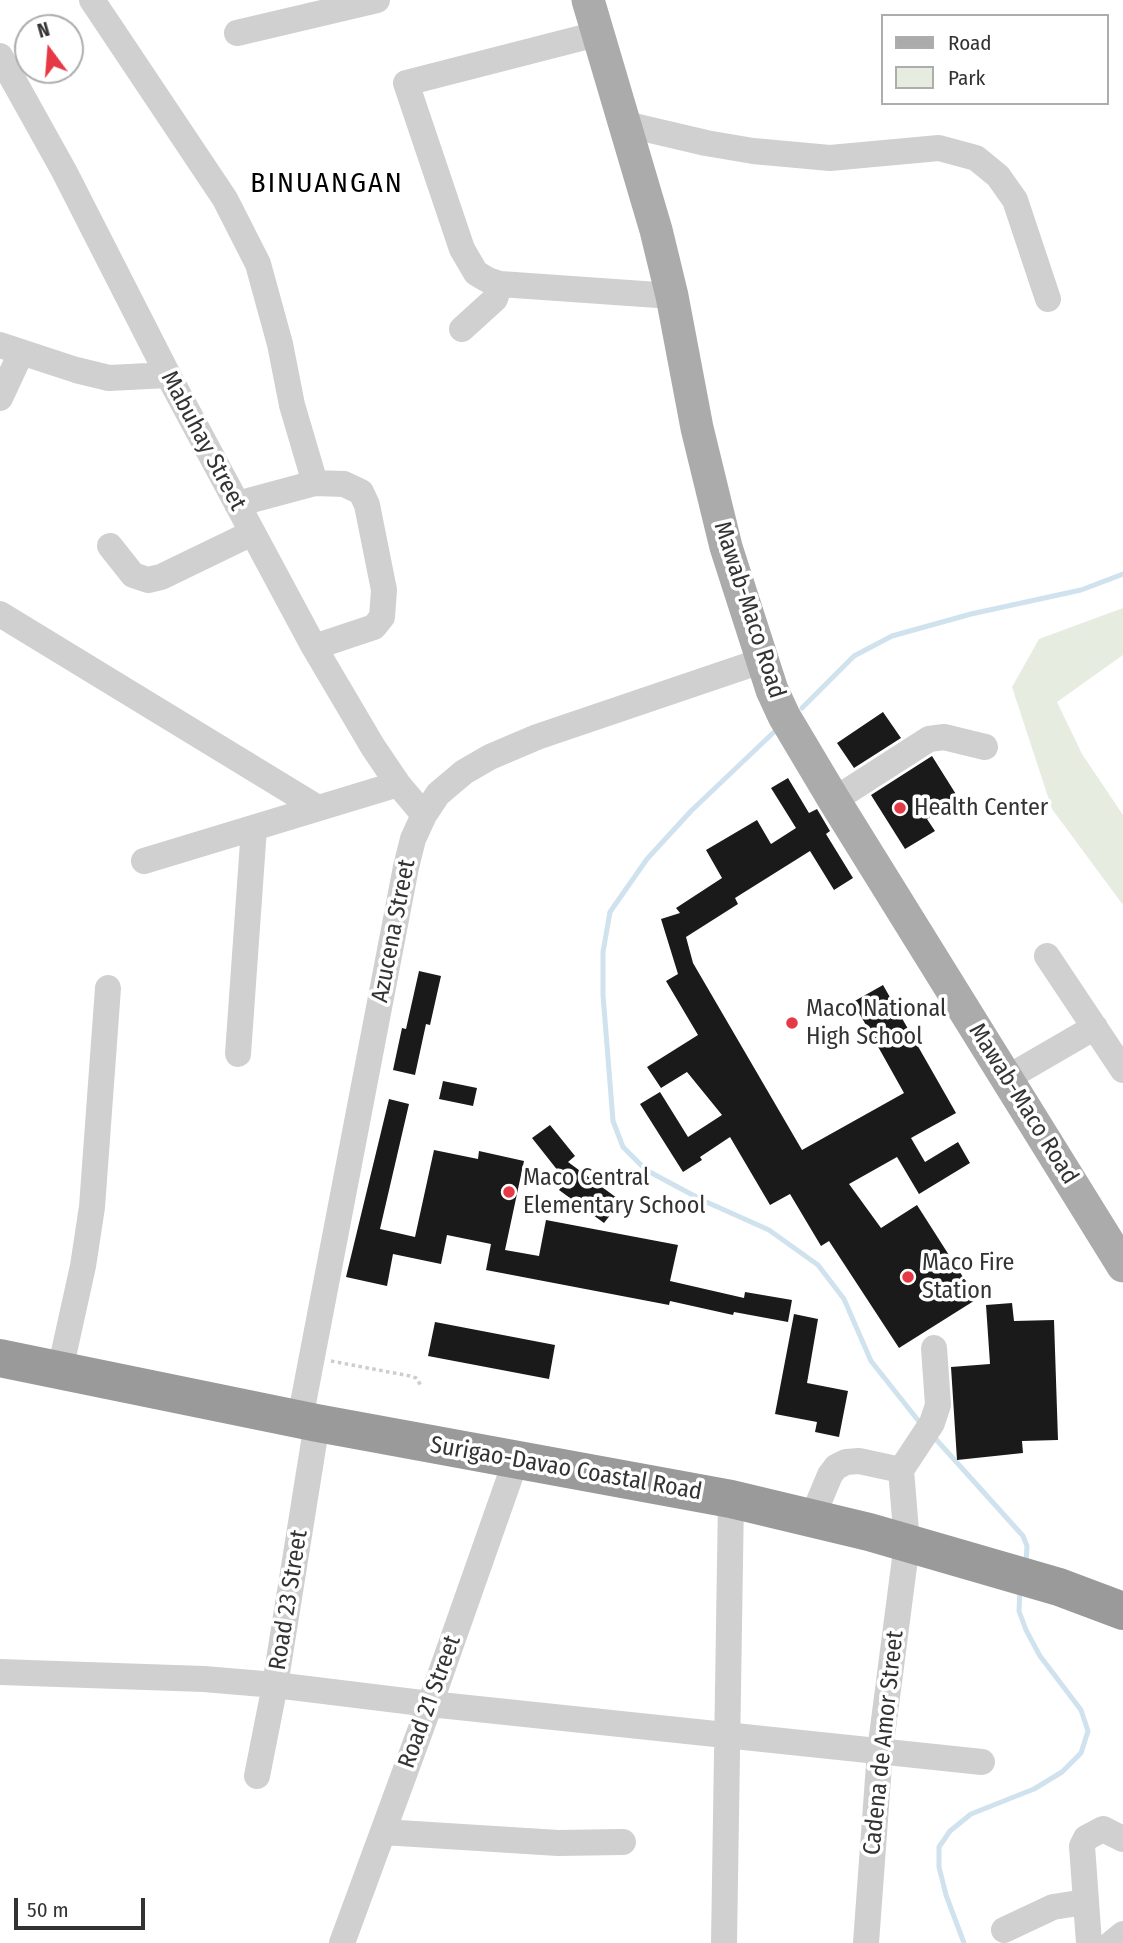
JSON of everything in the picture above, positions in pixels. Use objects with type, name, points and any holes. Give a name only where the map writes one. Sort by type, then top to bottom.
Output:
[{"type":"highway","name":"Surigao-Davao Coastal Road","points":[[0,1358],[309,1421],[731,1499],[907,1543],[1059,1587],[1123,1611]]},
{"type":"main road","name":"Mawab-Maco Road","points":[[588,0],[672,296],[697,428],[723,535],[761,661],[784,716],[1123,1266]]},
{"type":"street","points":[[92,0],[225,199],[258,264],[280,344],[292,405],[315,483]]},
{"type":"street","points":[[237,33],[377,0]]},
{"type":"street","points":[[597,34],[406,83],[462,248],[476,273],[500,284],[672,296]]},
{"type":"street","name":"Mabuhay Street","points":[[0,56],[64,171],[314,647],[373,747],[398,784],[424,815]]},
{"type":"street","points":[[625,124],[706,144],[753,151],[830,158],[939,148],[976,158],[998,176],[1015,200],[1048,299]]},
{"type":"street","points":[[462,329],[495,299],[500,284]]},
{"type":"street","points":[[0,398],[11,349],[109,378],[169,375]]},
{"type":"street","points":[[237,504],[315,483],[344,484],[361,492],[367,505],[384,590],[382,617],[374,626],[314,647]]},
{"type":"street","points":[[110,546],[132,575],[148,580],[161,577],[253,533]]},
{"type":"street","points":[[0,614],[318,808]]},
{"type":"street","name":"Azucena Street","points":[[309,1421],[312,1357],[406,867],[413,839],[424,815],[438,794],[464,772],[489,757],[537,737],[761,661]]},
{"type":"street","points":[[834,800],[929,739],[944,737],[985,747]]},
{"type":"street","points":[[144,861],[398,784]]},
{"type":"street","points":[[238,1054],[254,828]]},
{"type":"street","points":[[1047,956],[1123,1070]]},
{"type":"street","points":[[60,1370],[83,1266],[92,1207],[108,988]]},
{"type":"street","points":[[1007,1078],[1095,1027]]},
{"type":"street","points":[[812,1518],[836,1467],[846,1462],[859,1461],[901,1470],[932,1423],[938,1405],[934,1348]]},
{"type":"street","name":"Road 23 Street","points":[[257,1776],[275,1685],[309,1421]]},
{"type":"street","name":"Road 21 Street","points":[[342,1943],[516,1460]]},
{"type":"street","name":"Cadena de Amor Street","points":[[866,1943],[880,1751],[907,1543],[901,1470]]},
{"type":"street","points":[[724,1943],[731,1499]]},
{"type":"street","points":[[0,1672],[204,1679],[275,1685],[430,1704],[982,1762]]},
{"type":"street","points":[[1089,1943],[1082,1846],[1086,1838],[1103,1829],[1123,1839]]},
{"type":"street","points":[[383,1832],[558,1843],[623,1842]]},
{"type":"street","points":[[1004,1930],[1053,1907],[1085,1902]]},
{"type":"street","points":[[1112,1943],[1123,1934]]},
{"type":"path","points":[[312,1357],[410,1376],[416,1378],[422,1387]]},
{"type":"green space","points":[[1123,608],[1123,655],[1057,702],[1082,754],[1123,815],[1123,905],[1052,809],[1012,687],[1039,639]]},
{"type":"building","points":[[883,712],[901,738],[854,768],[837,743]]},
{"type":"building","points":[[932,756],[959,799],[927,819],[935,831],[905,849],[871,795]]},
{"type":"building","points":[[788,778],[809,813],[817,809],[830,831],[826,834],[853,878],[834,890],[810,851],[735,898],[738,904],[686,937],[693,963],[802,1150],[904,1093],[853,1002],[883,985],[956,1113],[911,1138],[925,1162],[958,1142],[970,1163],[919,1194],[897,1157],[849,1184],[881,1228],[917,1205],[977,1299],[899,1348],[829,1241],[821,1246],[790,1194],[770,1205],[730,1137],[683,1172],[640,1104],[660,1092],[688,1137],[722,1115],[687,1072],[661,1088],[647,1067],[698,1035],[666,981],[678,974],[661,919],[680,913],[676,908],[722,878],[706,850],[757,820],[771,844],[796,828],[771,788]]},
{"type":"building","points":[[419,971],[441,976],[430,1025],[426,1024],[415,1075],[393,1070],[402,1028],[406,1029]]},
{"type":"building","points":[[443,1081],[477,1088],[473,1106],[439,1099]]},
{"type":"building","points":[[389,1099],[409,1104],[380,1229],[415,1237],[434,1150],[478,1159],[479,1151],[524,1161],[505,1250],[539,1256],[546,1220],[678,1245],[670,1281],[744,1298],[745,1292],[792,1300],[788,1322],[734,1312],[733,1315],[670,1301],[669,1305],[486,1270],[491,1244],[447,1235],[441,1264],[393,1254],[387,1286],[346,1277]]},
{"type":"building","points":[[550,1125],[575,1156],[568,1162],[621,1201],[604,1223],[559,1190],[566,1181],[532,1138]]},
{"type":"building","points":[[1012,1303],[1014,1321],[1054,1320],[1058,1440],[1022,1441],[1023,1453],[957,1460],[951,1367],[990,1364],[986,1305]]},
{"type":"building","points":[[794,1314],[818,1319],[807,1383],[848,1391],[839,1437],[815,1432],[817,1422],[775,1414]]},
{"type":"building","points":[[435,1322],[555,1345],[549,1379],[428,1356]]},
{"type":"waterway","points":[[802,708],[854,656],[892,636],[971,614],[1081,590],[1123,574]]},
{"type":"waterway","points":[[774,732],[691,811],[647,859],[610,912],[603,952],[603,995],[613,1121],[623,1147],[646,1170],[702,1200],[769,1230],[818,1265],[844,1299],[871,1361],[921,1424]]},
{"type":"waterway","points":[[933,1436],[1023,1536],[1027,1546],[1026,1562]]},
{"type":"waterway","points":[[964,1943],[946,1895],[939,1867],[939,1847],[950,1831],[971,1814],[1034,1789],[1062,1772],[1081,1753],[1088,1731],[1081,1710],[1040,1656],[1026,1630],[1019,1611],[1020,1589]]},
{"type":"place","name":"Health Center","points":[[900,808]]},
{"type":"place","name":"Maco National High School","points":[[792,1023]]},
{"type":"place","name":"Maco Central Elementary School","points":[[509,1192]]},
{"type":"place","name":"Maco Fire Station","points":[[908,1277]]},
{"type":"district","name":"BINUANGAN","points":[[327,184]]}]
